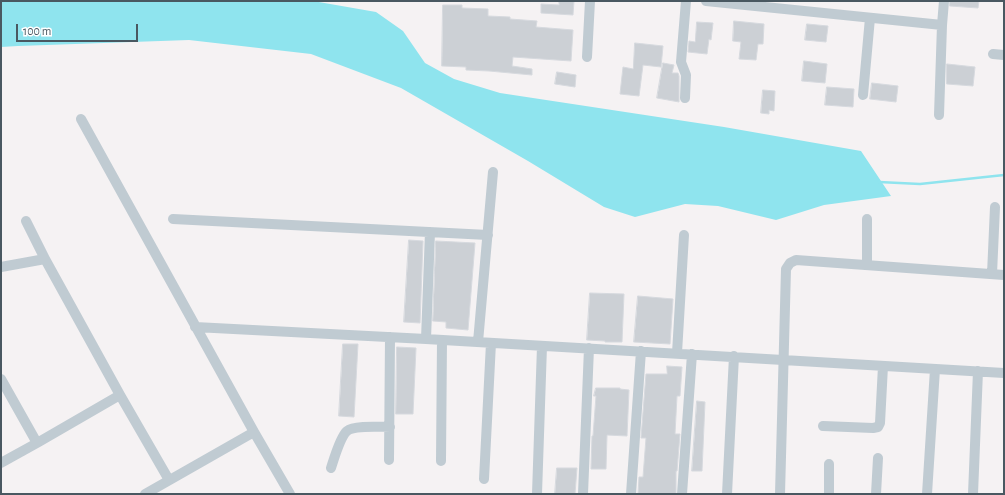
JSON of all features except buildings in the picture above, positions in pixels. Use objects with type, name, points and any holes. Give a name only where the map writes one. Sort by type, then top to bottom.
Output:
[{"type":"street","points":[[588,57],[590,1]]},
{"type":"street","points":[[685,98],[686,75],[681,62],[686,1]]},
{"type":"street","points":[[706,1],[942,25]]},
{"type":"street","points":[[939,115],[944,1]]},
{"type":"street","points":[[863,95],[870,18]]},
{"type":"street","points":[[992,54],[1004,55]]},
{"type":"street","points":[[81,119],[195,327],[290,494]]},
{"type":"street","points":[[478,342],[493,172]]},
{"type":"street","points":[[992,274],[995,207]]},
{"type":"street","points":[[173,219],[488,235]]},
{"type":"street","points":[[867,219],[867,266]]},
{"type":"street","points":[[26,221],[45,259],[120,395],[169,480]]},
{"type":"street","points":[[426,339],[430,232]]},
{"type":"street","points":[[677,353],[684,236]]},
{"type":"street","points":[[1,267],[45,259]]},
{"type":"street","points":[[780,494],[786,269],[790,263],[796,260],[1004,275]]},
{"type":"street","points":[[195,327],[734,356],[1004,373]]},
{"type":"street","points":[[389,460],[390,338]]},
{"type":"street","points":[[441,462],[442,340]]},
{"type":"street","points":[[484,479],[491,343]]},
{"type":"street","points":[[537,494],[542,346]]},
{"type":"street","points":[[583,494],[589,348]]},
{"type":"street","points":[[631,494],[641,351]]},
{"type":"street","points":[[682,494],[692,354]]},
{"type":"street","points":[[727,494],[734,356]]},
{"type":"street","points":[[823,426],[878,427],[880,423],[883,366]]},
{"type":"street","points":[[927,494],[935,369]]},
{"type":"street","points":[[973,494],[978,372]]},
{"type":"street","points":[[1,379],[36,443]]},
{"type":"street","points":[[1,462],[120,395]]},
{"type":"street","points":[[331,468],[342,436],[347,430],[355,428],[390,427]]},
{"type":"street","points":[[145,494],[254,432]]},
{"type":"street","points":[[876,494],[878,458]]},
{"type":"street","points":[[829,464],[829,494]]},
{"type":"water","points":[[1,1],[313,1],[376,12],[403,31],[425,63],[454,79],[500,93],[724,127],[861,151],[891,196],[824,205],[776,220],[718,206],[685,204],[635,217],[604,207],[528,161],[401,88],[311,54],[189,40],[1,47]]},
{"type":"waterway","points":[[879,182],[920,184],[1004,175]]}]
